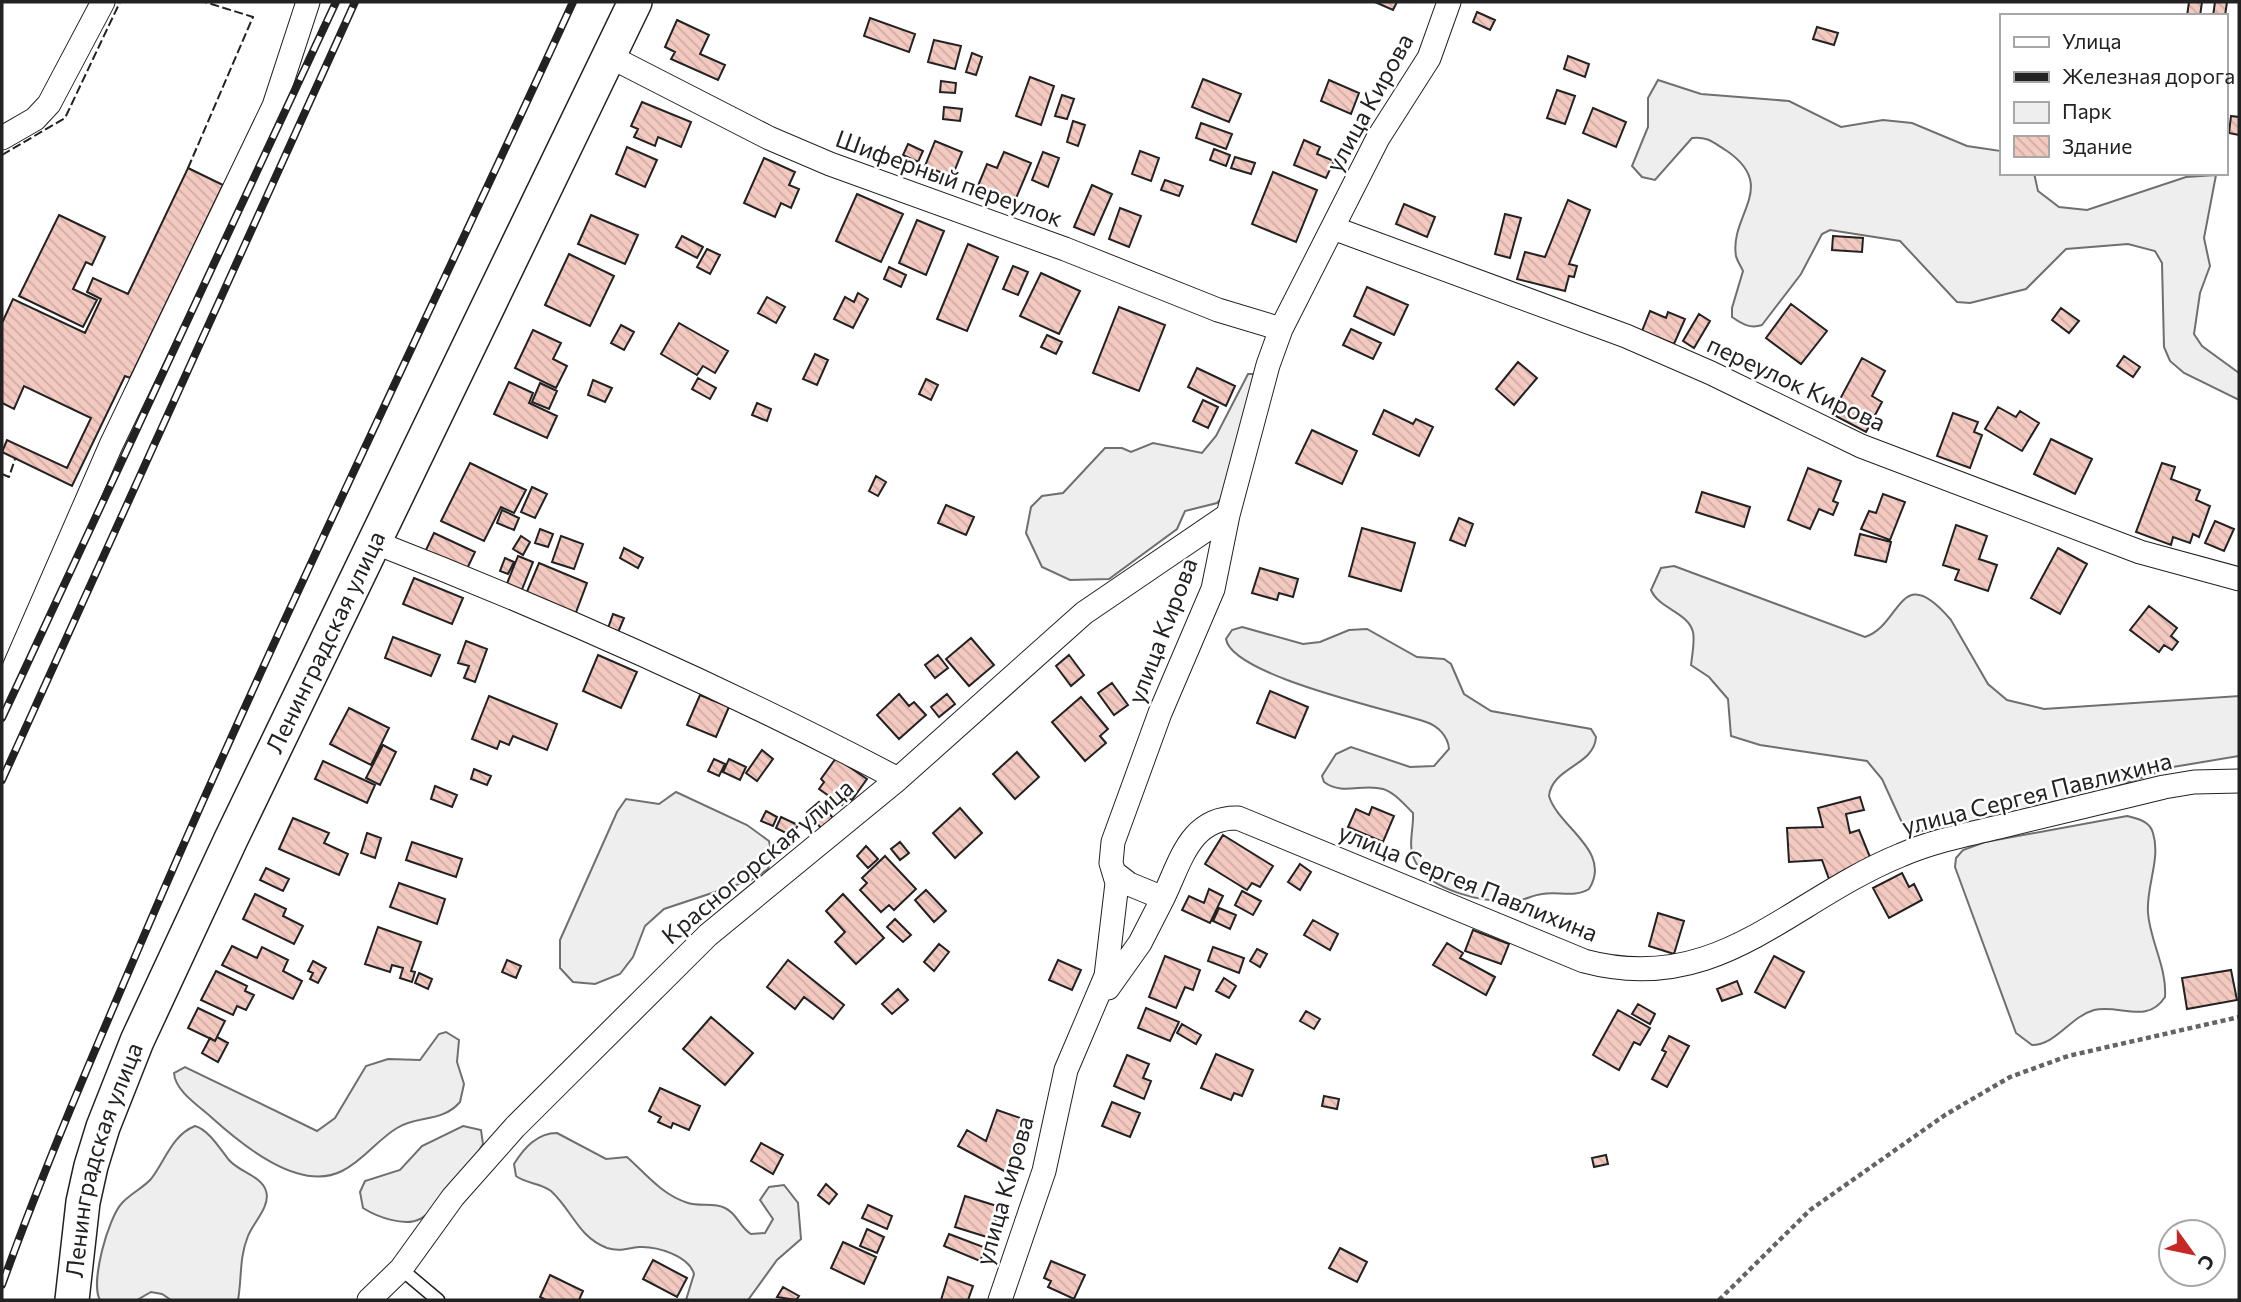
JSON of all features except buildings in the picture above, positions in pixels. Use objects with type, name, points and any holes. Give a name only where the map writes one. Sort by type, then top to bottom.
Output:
[{"type":"main road","name":"Ленинградская улица","points":[[72,1300],[83,1202],[103,1127],[119,1085],[207,889],[635,2]]},
{"type":"street","points":[[2,138],[34,119],[49,104],[103,2]]},
{"type":"street","name":"улица Кирова","points":[[1000,1300],[1044,1171],[1066,1069],[1096,1005],[1109,962],[1116,874],[1111,857],[1116,831],[1160,713],[1213,589],[1228,515],[1268,365],[1281,329],[1378,138],[1429,58],[1449,2]]},
{"type":"street","points":[[2,695],[111,445],[274,106],[300,4]]},
{"type":"street","name":"Шиферный переулок","points":[[609,56],[769,138],[820,160],[1065,248],[1197,302],[1281,329]]},
{"type":"street","name":"переулок Кирова","points":[[1333,228],[1626,336],[1874,450],[2140,552],[2239,579]]},
{"type":"street","name":"Красногорская улица","points":[[369,1300],[401,1269],[453,1197],[506,1137],[652,987],[708,935],[898,779],[1084,613],[1228,515]]},
{"type":"street","points":[[374,542],[462,576],[791,724],[898,779]]},
{"type":"street","name":"улица Сергея Павлихина","points":[[1096,1005],[1140,943],[1197,832],[1209,822],[1238,818],[1584,961],[1616,970],[1650,971],[1684,966],[1720,954],[1857,876],[1902,854],[1954,838],[2164,787],[2194,782],[2239,781]]},
{"type":"street","points":[[1116,874],[1129,884],[1163,898]]},
{"type":"lane","points":[[1438,27],[1443,2]]},
{"type":"lane","points":[[401,1269],[438,1300]]},
{"type":"path","points":[[1719,1300],[1810,1210],[1935,1122],[2010,1077],[2068,1056],[2239,1017]]},
{"type":"green space","points":[[1658,80],[1701,94],[1789,101],[1841,127],[1883,120],[1912,123],[1967,146],[2000,151],[2000,175],[2034,175],[2038,191],[2059,207],[2087,210],[2186,177],[2216,175],[2204,238],[2210,266],[2200,293],[2194,334],[2202,346],[2239,373],[2239,400],[2184,373],[2170,361],[2164,347],[2162,263],[2155,251],[2128,244],[2066,249],[2026,289],[1970,303],[1957,302],[1900,241],[1830,230],[1822,234],[1801,274],[1762,325],[1750,326],[1739,322],[1732,317],[1743,271],[1736,256],[1736,241],[1751,189],[1749,177],[1742,164],[1727,151],[1711,141],[1692,138],[1655,180],[1642,177],[1632,166],[1648,127],[1648,98]]},
{"type":"green space","points":[[1248,374],[1256,374],[1221,499],[1217,503],[1185,511],[1177,529],[1109,579],[1070,580],[1042,567],[1026,533],[1031,507],[1042,496],[1063,493],[1105,448],[1122,448],[1131,452],[1153,443],[1202,453],[1216,436]]},
{"type":"green space","points":[[1674,566],[1865,637],[1887,621],[1902,601],[1911,595],[1921,595],[1934,603],[1951,620],[1988,684],[2007,700],[2044,709],[2239,696],[2239,756],[2173,767],[2092,795],[1942,830],[1914,831],[1903,825],[1882,779],[1867,761],[1760,745],[1731,736],[1728,699],[1709,677],[1691,665],[1694,640],[1690,625],[1660,602],[1651,590],[1661,568]]},
{"type":"green space","points":[[1242,627],[1303,644],[1320,642],[1349,630],[1367,629],[1417,657],[1444,659],[1451,664],[1464,694],[1491,711],[1591,729],[1596,737],[1594,747],[1557,779],[1549,796],[1562,818],[1589,851],[1595,875],[1589,889],[1572,894],[1548,893],[1503,901],[1460,893],[1433,881],[1422,872],[1415,861],[1411,843],[1413,813],[1403,803],[1383,789],[1338,788],[1324,782],[1322,776],[1336,754],[1351,747],[1410,767],[1434,766],[1449,749],[1444,736],[1435,726],[1426,722],[1316,690],[1255,666],[1235,653],[1226,639],[1232,630]]},
{"type":"green space","points":[[676,792],[747,825],[769,841],[772,855],[768,869],[751,880],[664,909],[645,926],[633,957],[620,974],[595,984],[573,982],[560,968],[560,940],[617,812],[626,799],[659,804]]},
{"type":"green space","points":[[2127,816],[2146,823],[2153,833],[2155,853],[2148,913],[2163,975],[2165,997],[2150,1010],[2141,1012],[2094,1010],[2078,1018],[2048,1041],[2032,1045],[2016,1033],[1955,867],[1956,858],[1963,850],[1985,842]]},
{"type":"green space","points":[[446,1032],[459,1040],[457,1062],[464,1084],[460,1102],[445,1113],[397,1128],[350,1167],[325,1176],[308,1176],[290,1171],[254,1152],[188,1098],[175,1080],[174,1073],[185,1067],[317,1131],[335,1118],[366,1066],[388,1059],[420,1060],[439,1034]]},
{"type":"green space","points":[[195,1126],[210,1136],[233,1164],[260,1182],[266,1191],[266,1203],[245,1244],[238,1300],[171,1300],[162,1294],[151,1292],[137,1300],[100,1300],[97,1280],[99,1266],[106,1236],[117,1211],[125,1200],[151,1179],[180,1136]]},
{"type":"green space","points":[[463,1126],[481,1130],[483,1144],[454,1184],[426,1215],[407,1222],[383,1218],[363,1208],[360,1192],[365,1181],[400,1170],[422,1146]]},
{"type":"green space","points":[[557,1133],[606,1159],[627,1157],[670,1195],[693,1204],[725,1208],[751,1234],[765,1233],[773,1219],[760,1200],[769,1187],[784,1185],[798,1203],[801,1239],[777,1260],[748,1300],[686,1300],[694,1274],[686,1262],[671,1253],[654,1248],[616,1250],[597,1243],[582,1230],[551,1191],[516,1176],[514,1164],[527,1147],[543,1136]]},
{"type":"railway","points":[[2,718],[336,2]]},
{"type":"railway","points":[[2,780],[355,2]]},
{"type":"railway","points":[[2,1285],[68,1114],[192,826],[573,2]]},
{"type":"fence","points":[[2,155],[65,118],[120,2]]},
{"type":"fence","points":[[188,168],[253,17],[205,2]]},
{"type":"fence","points":[[2,474],[9,477],[15,459]]}]
